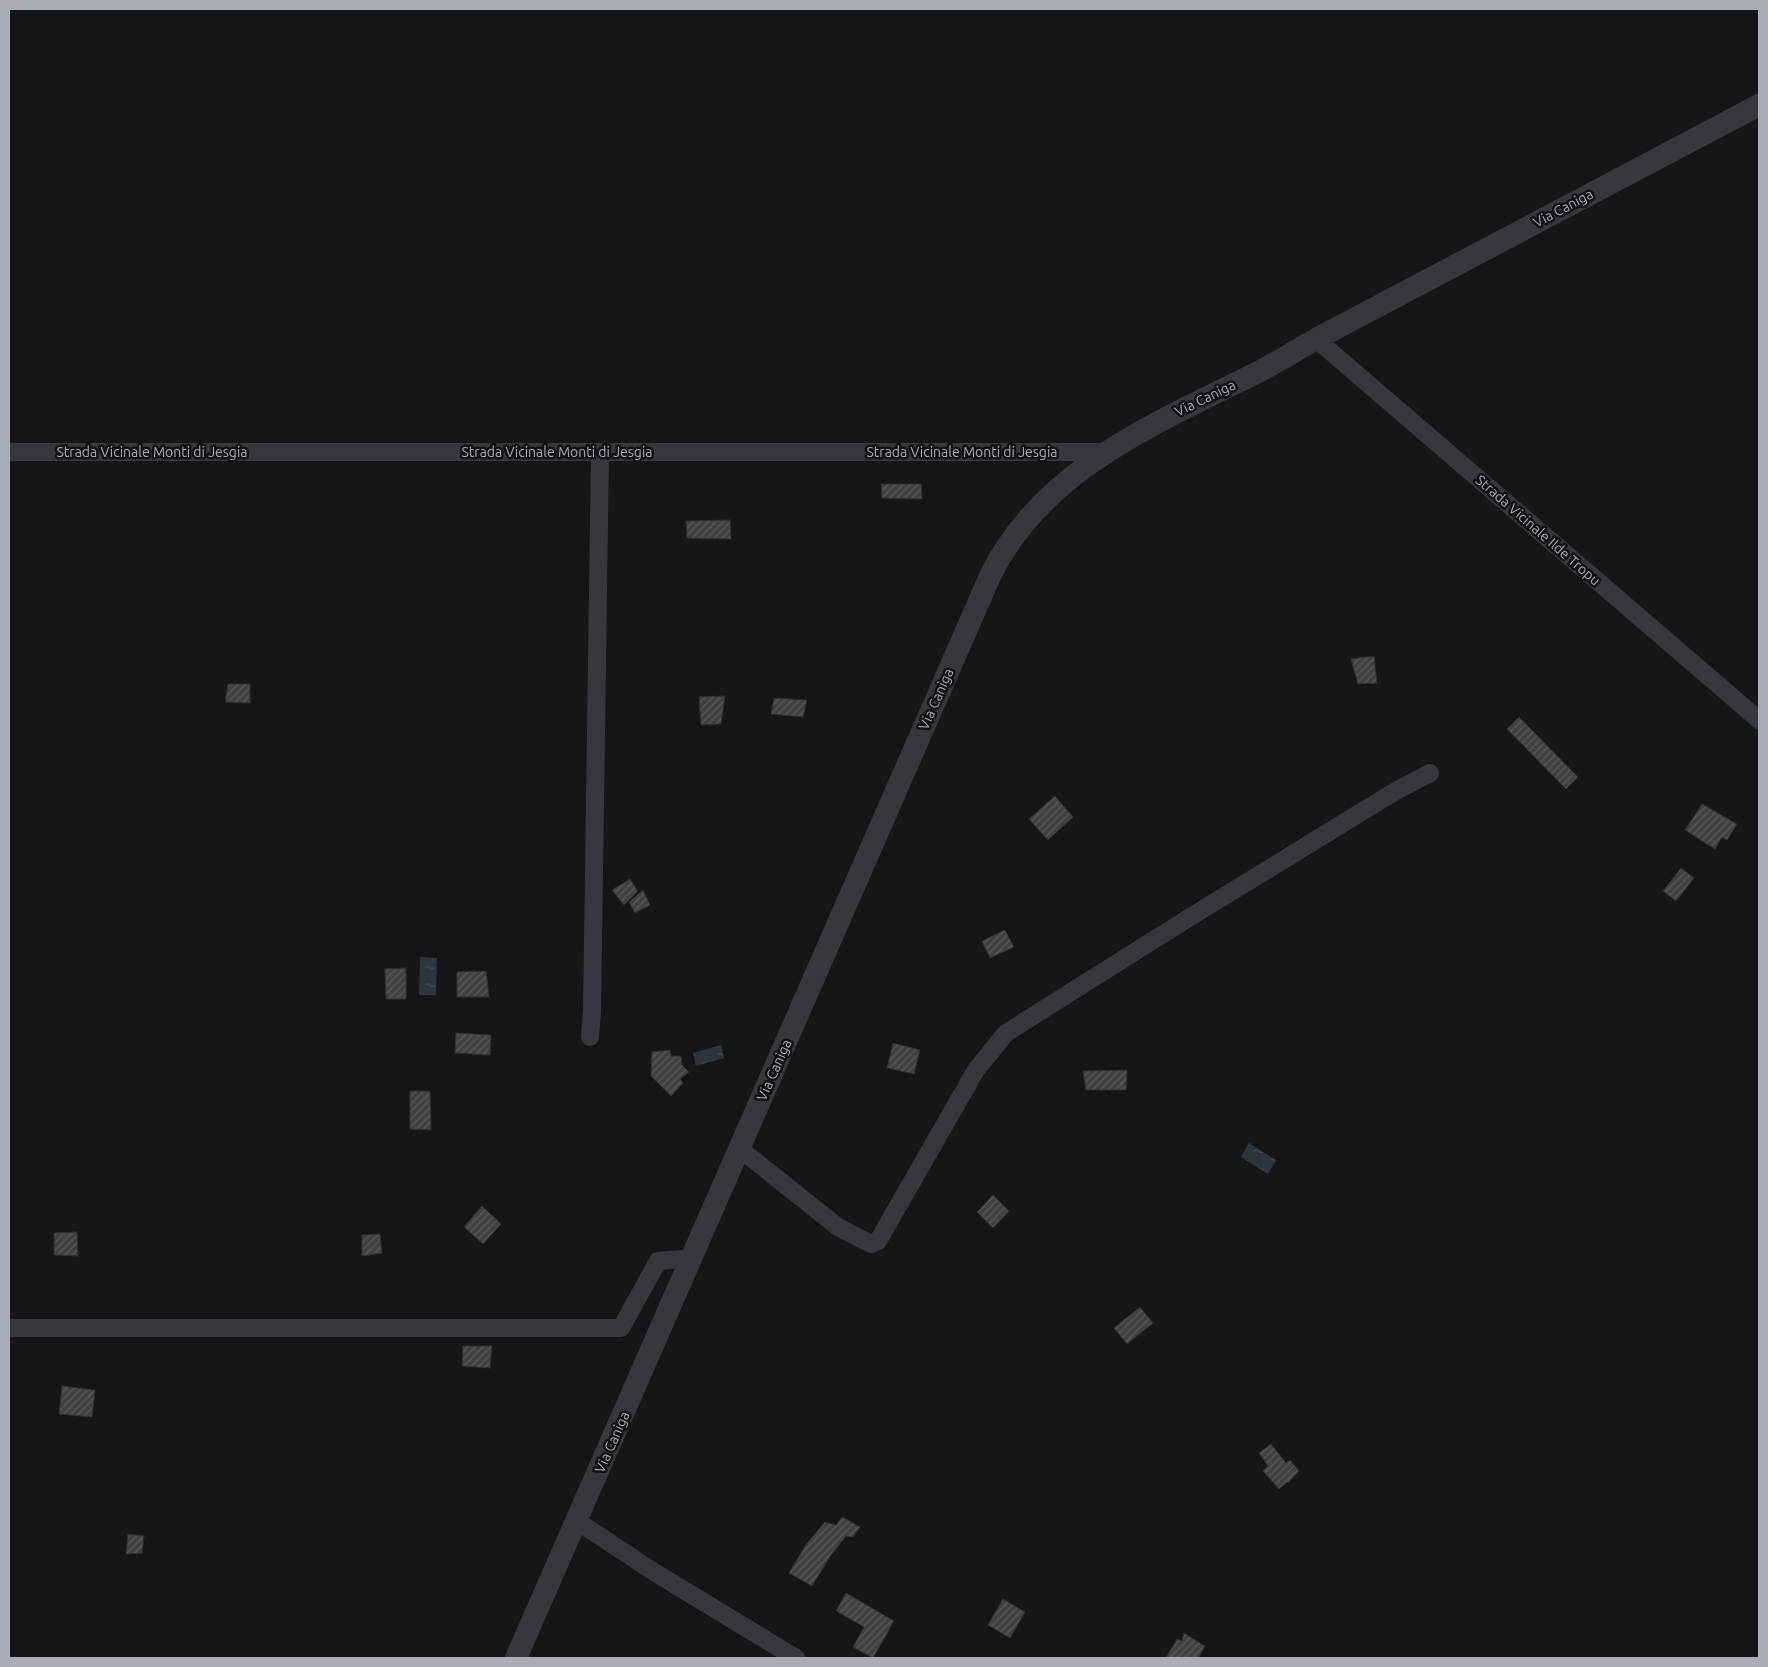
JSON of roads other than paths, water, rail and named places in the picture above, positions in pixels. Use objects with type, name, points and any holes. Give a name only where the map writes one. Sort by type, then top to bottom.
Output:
[{"type":"street","name":"Via Caniga","points":[[516,1658],[578,1521],[1003,550],[1046,498],[1076,472],[1105,452],[1159,421],[1248,377],[1759,104]]},
{"type":"street","name":"Strada Vicinale Ilde Tropu","points":[[1316,339],[1759,720]]},
{"type":"street","name":"Strada Vicinale Monti di Jesgia","points":[[9,452],[1105,452]]},
{"type":"street","points":[[590,1037],[592,1012],[600,452]]},
{"type":"street","points":[[740,1149],[838,1228],[871,1244],[878,1241],[976,1070],[1006,1033],[1187,919],[1394,792],[1430,772]]},
{"type":"street","points":[[9,1328],[621,1328],[658,1261],[692,1258]]},
{"type":"street","points":[[578,1521],[654,1572],[796,1658]]},
{"type":"water","points":[[420,957],[437,958],[436,995],[419,995]]},
{"type":"water","points":[[721,1045],[724,1058],[696,1066],[693,1053]]},
{"type":"water","points":[[1249,1143],[1276,1160],[1268,1174],[1241,1157]]}]
